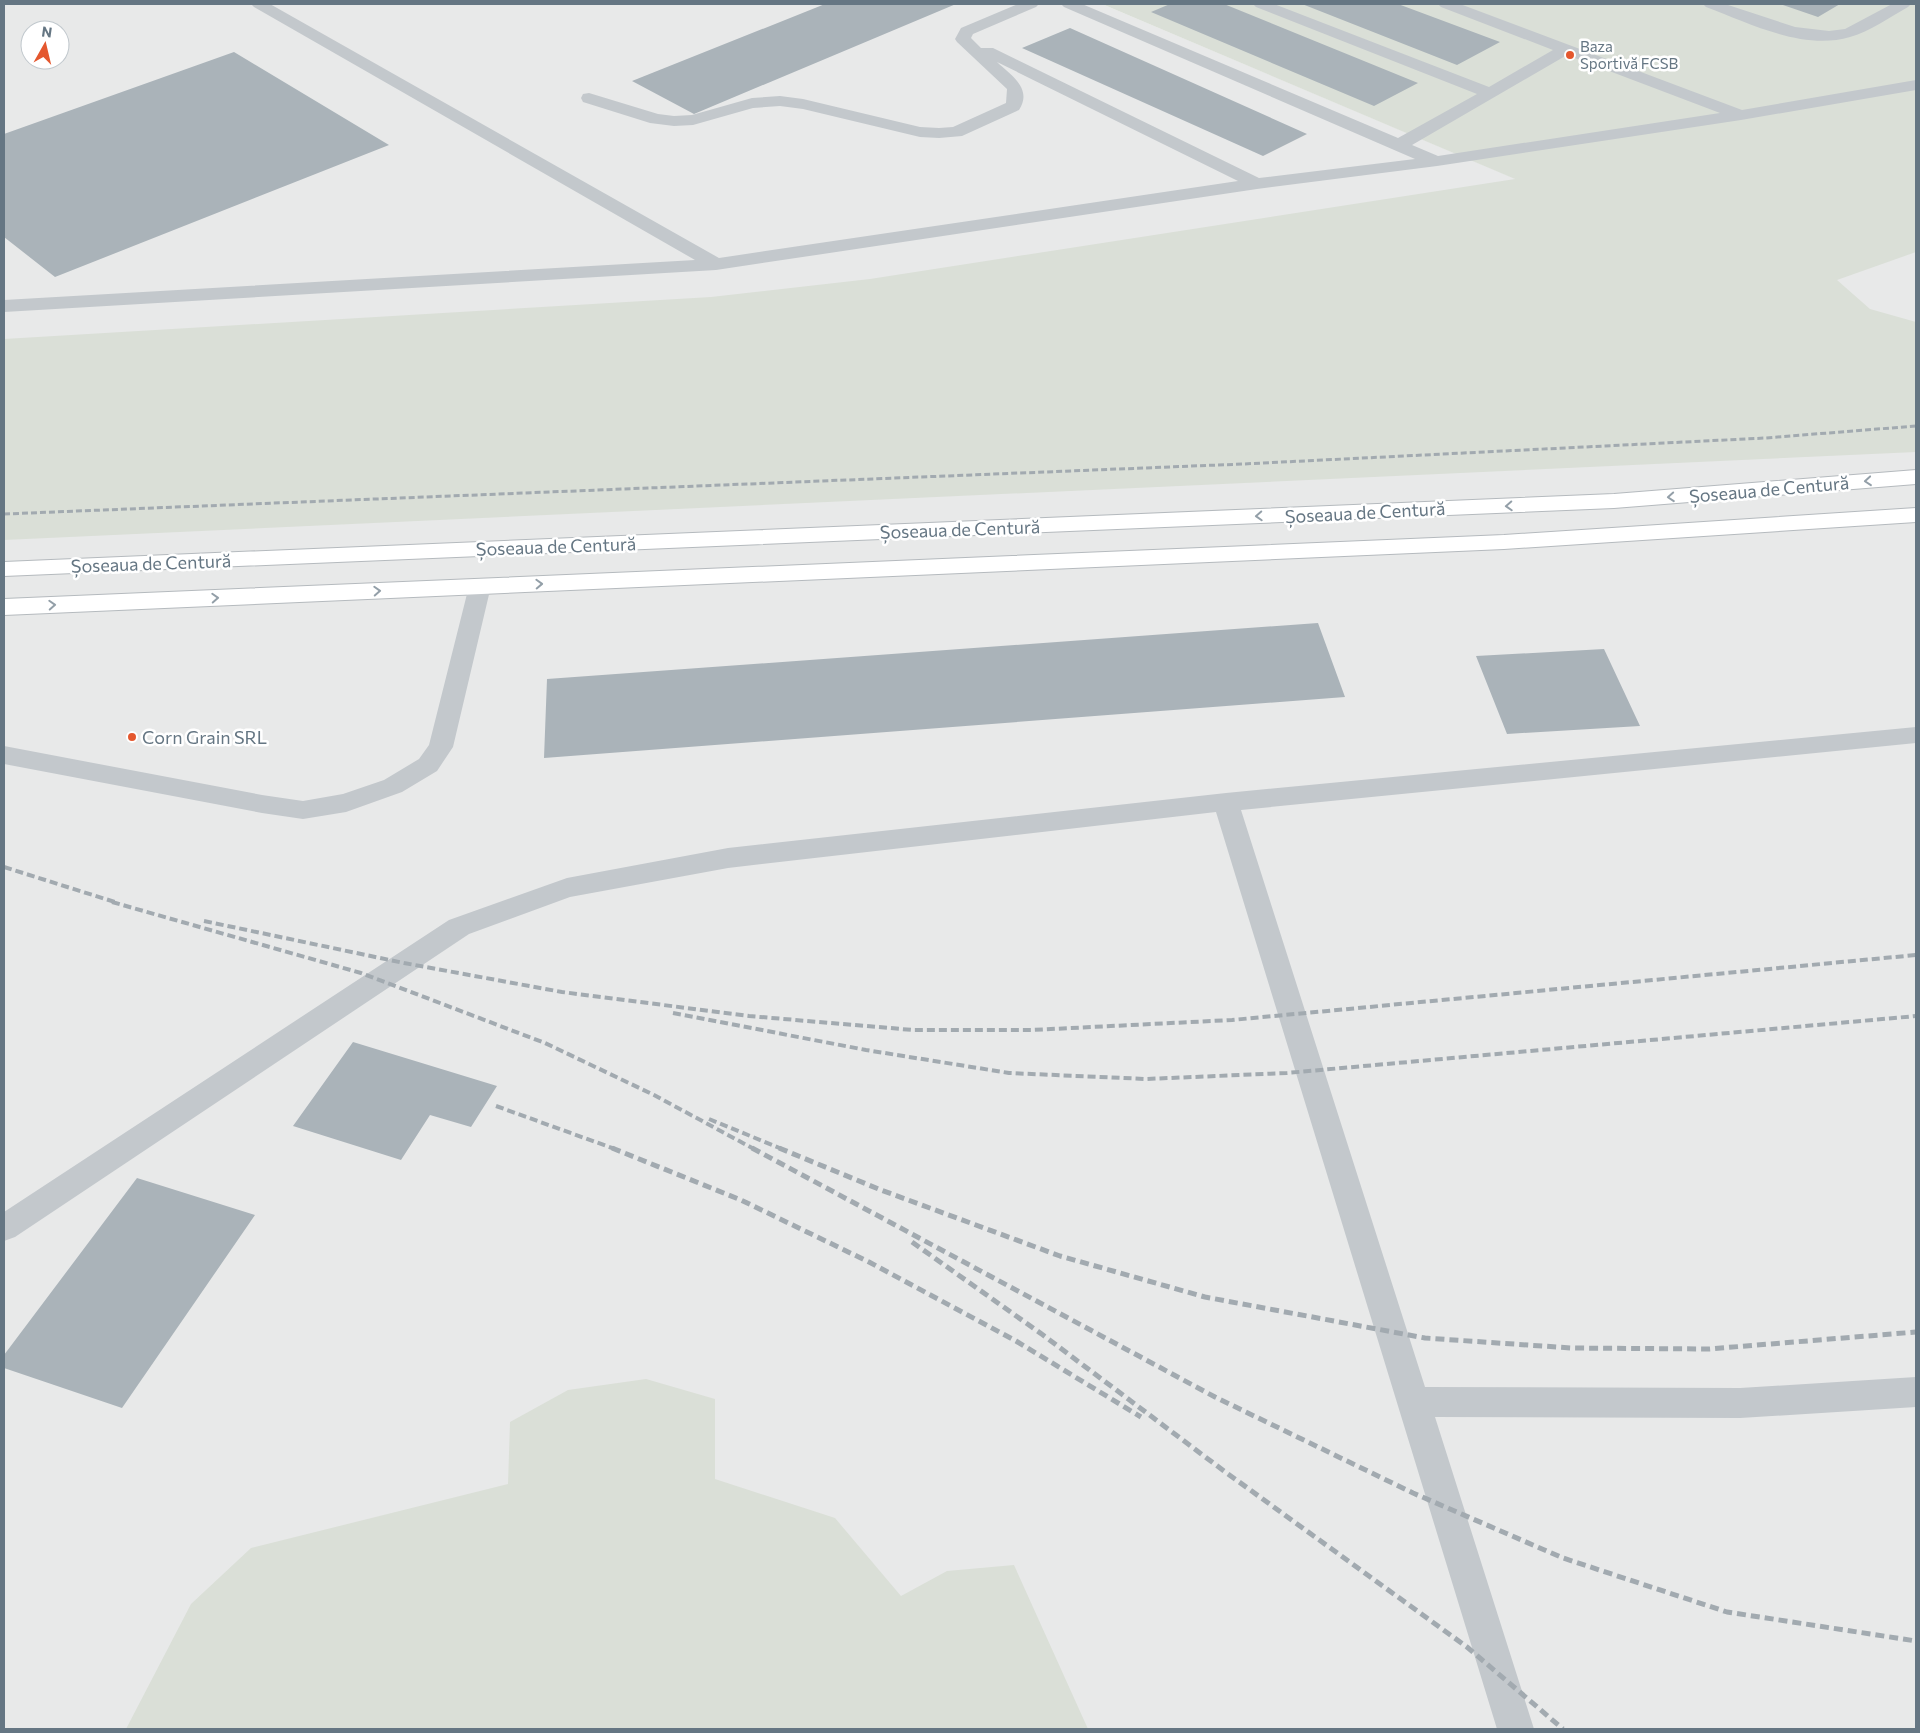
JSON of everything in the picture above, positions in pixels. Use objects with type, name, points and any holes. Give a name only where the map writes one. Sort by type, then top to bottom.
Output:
[{"type":"main road","name":"Șoseaua de Centură","points":[[4,569],[1604,501],[1916,477]]},
{"type":"main road","name":"Șoseaua de Centură","points":[[4,607],[1494,542],[1707,530],[1916,515]]},
{"type":"lane","points":[[259,4],[716,264]]},
{"type":"lane","points":[[963,39],[966,31],[1031,4]]},
{"type":"lane","points":[[1068,4],[1437,161]]},
{"type":"lane","points":[[1261,4],[1490,93]]},
{"type":"lane","points":[[1446,4],[1741,115]]},
{"type":"lane","points":[[1711,4],[1798,34],[1824,36],[1846,34],[1903,4]]},
{"type":"lane","points":[[963,39],[1257,184]]},
{"type":"lane","points":[[589,98],[656,119],[693,120],[752,103],[780,101],[803,104],[920,132],[956,132],[1013,106],[1016,96],[1015,88],[963,39]]},
{"type":"lane","points":[[1399,145],[1567,49]]},
{"type":"lane","points":[[4,306],[716,264],[1257,184],[1437,161],[1741,115],[1916,85]]},
{"type":"lane","points":[[4,756],[303,810],[346,802],[393,786],[428,765],[441,747],[480,586]]},
{"type":"lane","points":[[4,1228],[459,927],[567,888],[728,858],[1226,802],[1916,735]]},
{"type":"lane","points":[[1226,802],[1516,1729]]},
{"type":"lane","points":[[1414,1402],[1740,1403],[1916,1392]]},
{"type":"shaded area","points":[[4,4],[1102,4],[1516,179],[1916,107],[1916,1729],[4,1729]]},
{"type":"shaded area","points":[[1102,4],[1916,4],[1916,252],[1837,280],[1870,309],[1916,322],[1916,452],[4,540],[4,339],[711,297],[870,279],[1515,179]]},
{"type":"shaded area","points":[[646,1379],[715,1399],[715,1479],[835,1518],[901,1596],[947,1571],[1014,1565],[1088,1729],[126,1729],[191,1604],[251,1548],[508,1484],[510,1422],[568,1390]]},
{"type":"building","points":[[825,4],[956,4],[694,114],[632,81]]},
{"type":"building","points":[[1170,4],[1224,4],[1418,83],[1374,106],[1151,12]]},
{"type":"building","points":[[1302,4],[1398,4],[1500,42],[1457,65]]},
{"type":"building","points":[[1780,4],[1840,4],[1818,17]]},
{"type":"building","points":[[1070,28],[1307,134],[1263,156],[1022,48]]},
{"type":"building","points":[[234,52],[389,145],[55,277],[4,237],[4,134]]},
{"type":"building","points":[[1318,623],[1345,697],[544,758],[547,679]]},
{"type":"building","points":[[1604,649],[1640,726],[1507,734],[1476,656]]},
{"type":"building","points":[[353,1042],[497,1086],[471,1127],[430,1115],[401,1160],[293,1126]]},
{"type":"building","points":[[137,1178],[255,1215],[122,1408],[4,1368],[4,1355]]},
{"type":"railway","points":[[4,514],[1243,464],[1765,438],[1916,426]]},
{"type":"railway","points":[[4,867],[118,903]]},
{"type":"railway","points":[[112,902],[361,973],[545,1043],[654,1095],[754,1149]]},
{"type":"railway","points":[[204,921],[404,963],[562,992],[749,1016],[913,1030],[1032,1030],[1232,1020],[1916,955]]},
{"type":"railway","points":[[673,1013],[866,1050],[1009,1073],[1146,1079],[1287,1073],[1916,1016]]},
{"type":"railway","points":[[496,1106],[615,1149]]},
{"type":"railway","points":[[709,1119],[782,1149]]},
{"type":"railway","points":[[612,1148],[741,1200],[869,1262],[1016,1341],[1141,1417]]},
{"type":"railway","points":[[752,1148],[1215,1397],[1413,1493],[1563,1558],[1727,1612],[1916,1641]]},
{"type":"railway","points":[[779,1148],[881,1190],[1060,1256],[1205,1297],[1425,1338],[1571,1348],[1709,1349],[1916,1332]]},
{"type":"railway","points":[[912,1242],[1043,1335],[1224,1471],[1467,1647],[1563,1729]]},
{"type":"place","name":"Baza Sportivă FCSB","points":[[1570,55]]},
{"type":"place","name":"Corn Grain SRL","points":[[132,737]]}]
